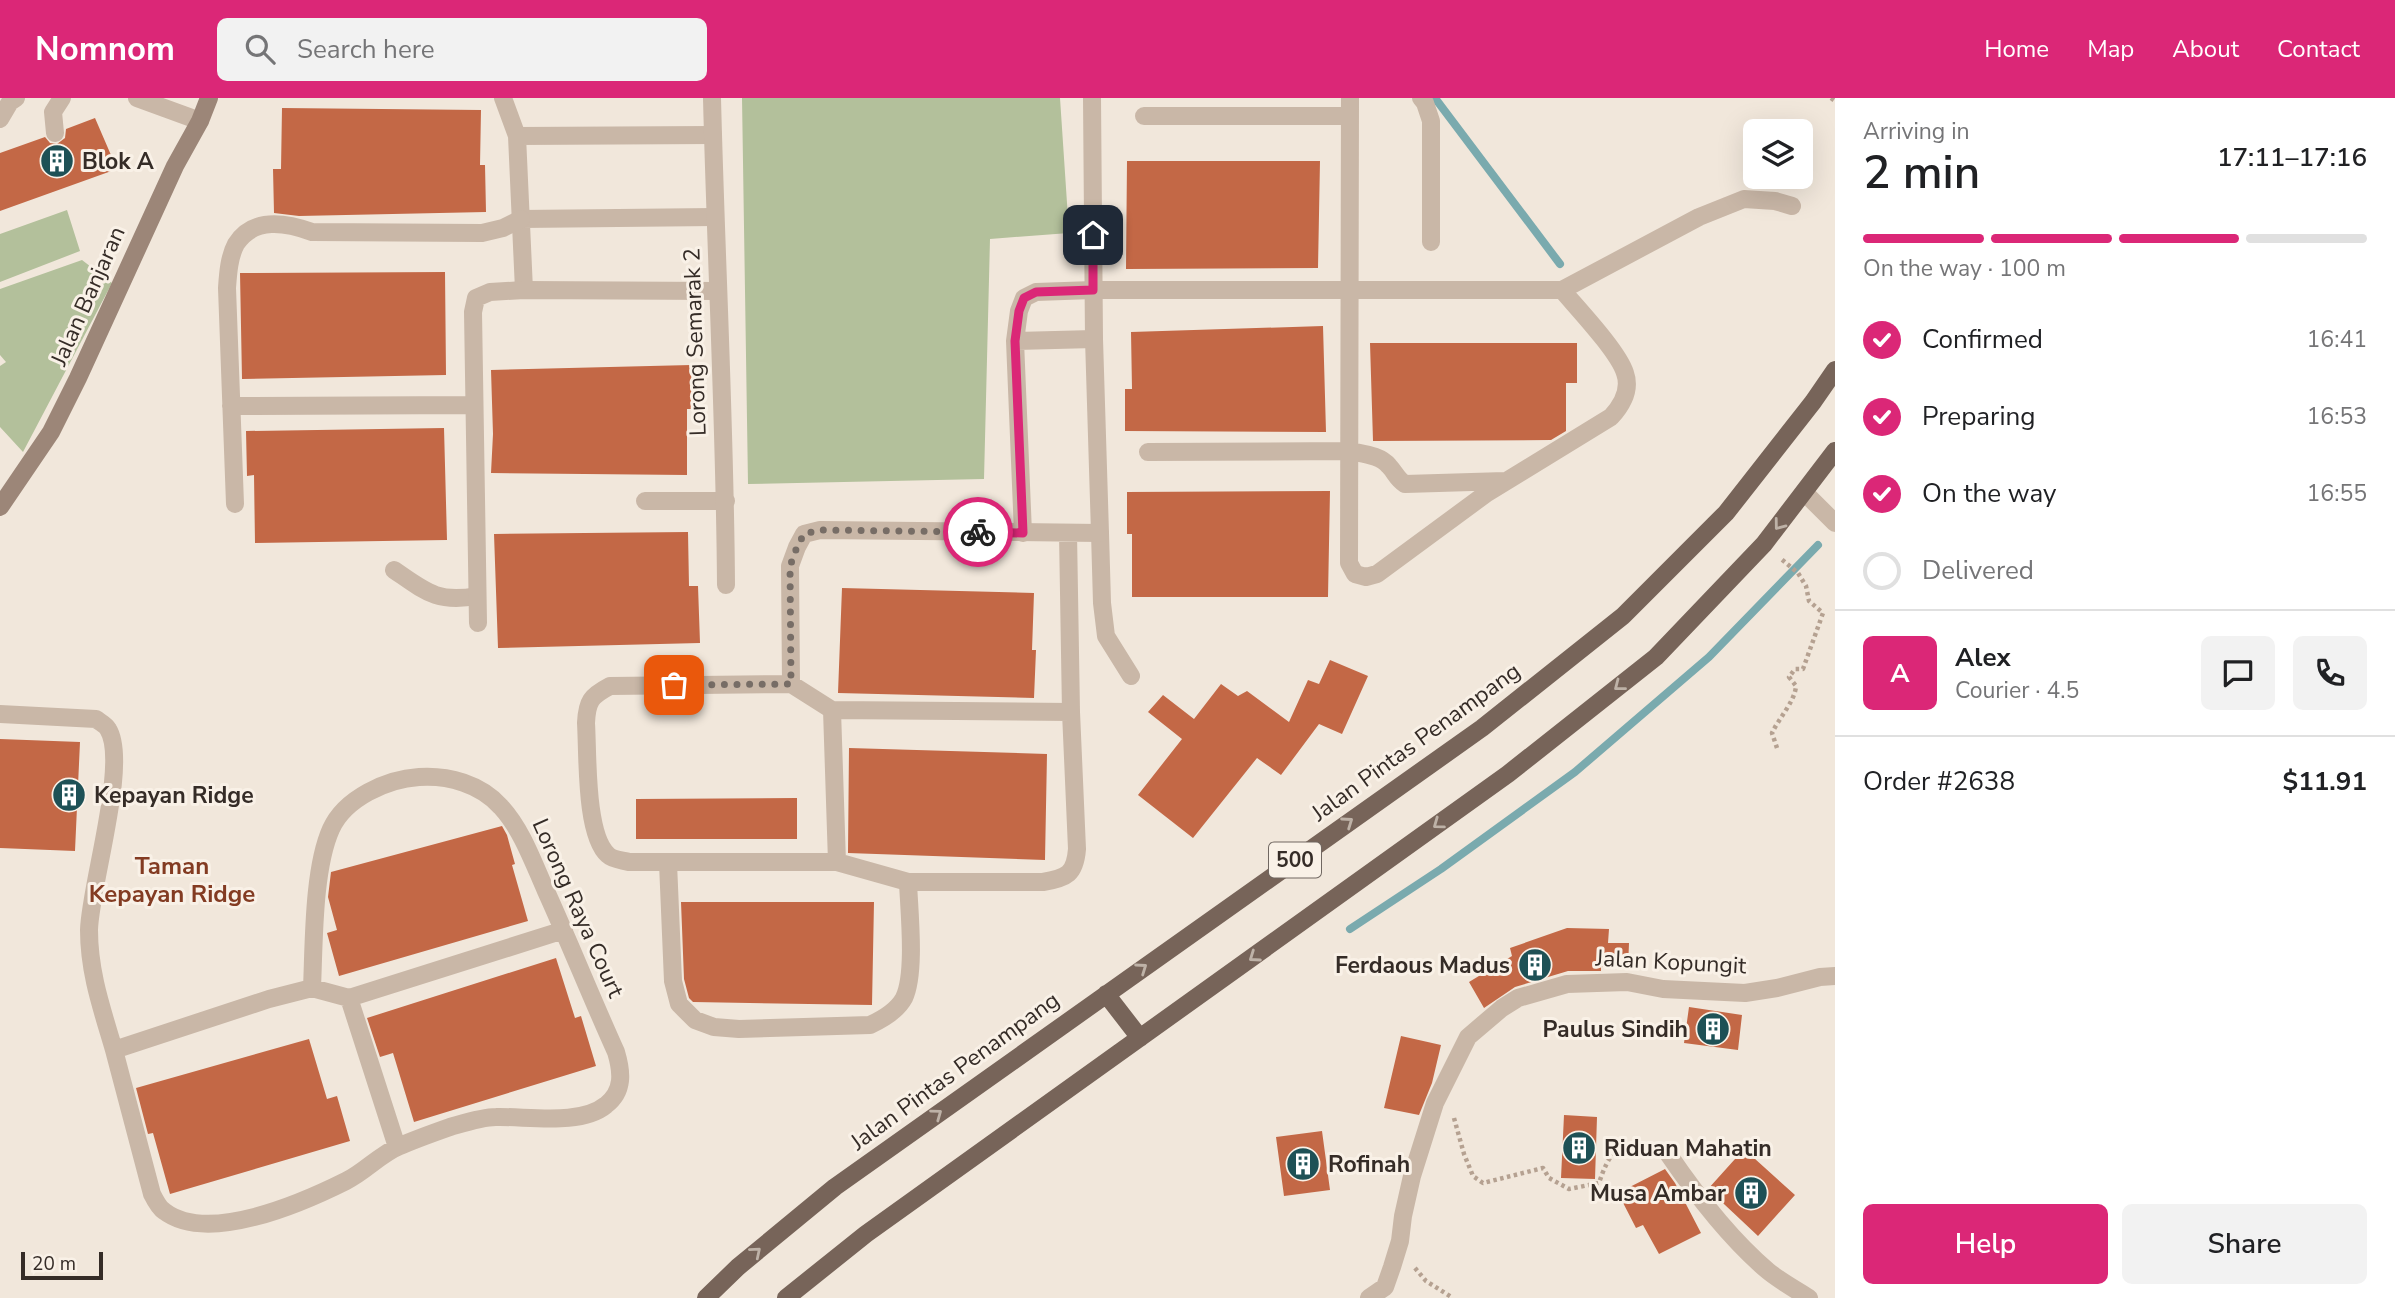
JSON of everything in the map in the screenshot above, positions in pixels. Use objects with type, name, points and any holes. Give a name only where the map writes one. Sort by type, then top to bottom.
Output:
[{"type":"main road","name":"Jalan Pintas Penampang","points":[[706,1298],[738,1267],[835,1187],[1482,728],[1623,616],[1726,513],[1835,370]]},
{"type":"main road","name":"500","points":[[786,1298],[866,1234],[1508,774],[1656,657],[1764,544],[1835,451]]},
{"type":"main road","points":[[1106,994],[1140,1038]]},
{"type":"street","points":[[0,119],[10,102],[16,98]]},
{"type":"street","points":[[54,133],[53,112],[62,98]]},
{"type":"street","points":[[137,98],[200,121]]},
{"type":"street","name":"Jalan Banjaran","points":[[0,507],[51,432],[209,98]]},
{"type":"street","points":[[503,98],[517,136],[524,290]]},
{"type":"street","name":"Lorong Semarak 2","points":[[712,98],[716,291],[726,501],[726,585]]},
{"type":"street","points":[[1092,98],[1093,290],[1102,603],[1106,636],[1131,676]]},
{"type":"street","points":[[1421,98],[1426,103],[1431,121],[1431,242]]},
{"type":"street","points":[[1144,116],[1350,107],[1349,563],[1355,574],[1366,577],[1377,574],[1487,493],[1611,417],[1621,406],[1626,393],[1626,375],[1619,359],[1562,290]]},
{"type":"street","points":[[517,136],[713,135]]},
{"type":"street","points":[[1023,533],[1015,341],[1019,311],[1024,298],[1036,292],[1562,290],[1699,217],[1744,199],[1768,199],[1792,206]]},
{"type":"street","points":[[235,504],[227,288],[229,265],[237,243],[252,230],[272,223],[292,225],[312,232],[482,233],[503,228],[521,219],[715,217]]},
{"type":"street","points":[[478,623],[473,312],[476,298],[490,292],[524,290],[716,291]]},
{"type":"street","points":[[1015,341],[1094,339]]},
{"type":"street","points":[[231,406],[474,405]]},
{"type":"street","points":[[1148,452],[1350,451],[1380,458],[1405,484],[1508,481]]},
{"type":"street","points":[[1804,492],[1835,523]]},
{"type":"street","points":[[645,501],[726,501]]},
{"type":"street","points":[[791,684],[790,566],[804,534],[820,530],[1100,533]]},
{"type":"street","points":[[1068,533],[1077,849],[1076,862],[1071,872],[1061,879],[1043,882],[908,882],[837,862],[629,862],[610,857],[599,844],[593,826],[587,706],[595,694],[610,686],[791,684],[832,710],[1071,712]]},
{"type":"street","points":[[394,570],[437,597],[477,596]]},
{"type":"street","points":[[832,710],[837,862]]},
{"type":"street","points":[[0,714],[96,719],[108,727],[113,741],[112,793],[89,928],[96,993],[114,1050],[245,1006],[312,988],[349,998],[564,930]]},
{"type":"street","name":"Lorong Raya Court","points":[[114,1050],[152,1194],[163,1211],[181,1220],[199,1223],[254,1218],[348,1180],[397,1147],[452,1126],[494,1117],[561,1119],[583,1115],[606,1106],[621,1081],[621,1068],[564,930],[513,822],[484,792],[463,782],[432,776],[401,778],[366,794],[345,810],[331,829],[316,903],[312,988]]},
{"type":"street","points":[[668,863],[673,981],[679,1004],[695,1020],[714,1027],[739,1029],[870,1025],[888,1016],[903,999],[909,977],[908,882]]},
{"type":"street","name":"Jalan Kopungit","points":[[1369,1298],[1385,1287],[1401,1241],[1403,1216],[1412,1176],[1435,1103],[1468,1037],[1518,998],[1567,984],[1627,982],[1663,989],[1745,993],[1835,976]]},
{"type":"street","points":[[349,998],[397,1147]]},
{"type":"street","points":[[1669,1154],[1696,1194],[1742,1245],[1769,1271],[1809,1298]]},
{"type":"path","points":[[1777,748],[1772,733],[1780,714],[1795,696],[1796,686],[1789,677],[1795,669],[1803,669],[1822,613],[1809,601],[1806,586],[1791,567]]},
{"type":"path","points":[[1452,1107],[1464,1154],[1473,1176],[1483,1183],[1543,1168],[1549,1178],[1569,1189],[1599,1183],[1605,1164],[1612,1154],[1624,1145],[1637,1145],[1669,1154]]},
{"type":"path","points":[[1401,1241],[1399,1251],[1426,1280],[1453,1298]]},
{"type":"green space","points":[[742,98],[1060,98],[1069,233],[990,239],[984,479],[748,484]]},
{"type":"green space","points":[[67,210],[80,251],[0,282],[0,234]]},
{"type":"green space","points":[[82,260],[112,283],[23,452],[0,427],[0,366],[6,362],[0,355],[0,289]]},
{"type":"building","points":[[282,108],[481,110],[480,165],[485,165],[486,212],[299,216],[274,213],[273,169],[281,169]]},
{"type":"building","name":"Blok A","points":[[95,118],[117,169],[0,211],[0,153],[45,137],[50,143],[57,144],[65,138],[66,129]]},
{"type":"building","points":[[1127,161],[1320,161],[1318,268],[1126,269]]},
{"type":"building","points":[[445,272],[446,375],[242,379],[240,273]]},
{"type":"building","points":[[1323,326],[1326,432],[1125,431],[1125,389],[1132,389],[1131,332]]},
{"type":"building","points":[[1370,343],[1577,343],[1577,383],[1566,383],[1566,431],[1551,440],[1373,441]]},
{"type":"building","points":[[691,365],[692,409],[687,409],[687,475],[491,473],[491,370]]},
{"type":"building","points":[[444,428],[447,540],[255,543],[254,475],[247,476],[246,431]]},
{"type":"building","points":[[1330,491],[1328,597],[1132,597],[1132,534],[1127,534],[1127,492]]},
{"type":"building","points":[[688,532],[689,586],[698,586],[700,643],[498,648],[494,534]]},
{"type":"building","points":[[842,588],[1034,593],[1034,698],[838,693]]},
{"type":"building","points":[[1330,660],[1368,676],[1342,734],[1319,724],[1281,775],[1257,758],[1193,838],[1138,795],[1182,739],[1148,712],[1163,695],[1194,719],[1221,684],[1238,696],[1247,691],[1289,722],[1308,680],[1319,684]]},
{"type":"building","name":"Kepayan Ridge","points":[[0,739],[80,742],[75,851],[0,848]]},
{"type":"building","points":[[849,748],[1047,754],[1045,860],[848,853]]},
{"type":"building","points":[[797,798],[797,839],[636,839],[636,799]]},
{"type":"building","points":[[502,826],[515,864],[512,865],[528,921],[339,976],[327,933],[337,930],[328,897],[331,872]]},
{"type":"building","points":[[681,902],[874,902],[872,1005],[693,1002],[689,998],[684,979]]},
{"type":"building","points":[[1567,928],[1609,929],[1608,943],[1629,943],[1628,968],[1601,967],[1601,971],[1568,971],[1515,987],[1484,1008],[1469,982],[1512,956],[1510,948]]},
{"type":"building","points":[[556,958],[575,1018],[581,1016],[596,1066],[414,1122],[393,1053],[380,1057],[367,1018]]},
{"type":"building","name":"Paulus Sindih","points":[[1689,1007],[1742,1015],[1738,1050],[1684,1043]]},
{"type":"building","points":[[1401,1036],[1441,1045],[1432,1083],[1419,1115],[1384,1108]]},
{"type":"building","points":[[309,1039],[327,1099],[337,1096],[350,1141],[170,1194],[153,1133],[148,1134],[136,1088]]},
{"type":"building","name":"Riduan Mahatin","points":[[1564,1115],[1597,1117],[1595,1179],[1561,1178]]},
{"type":"building","name":"Rofinah","points":[[1322,1131],[1330,1190],[1284,1196],[1276,1137]]},
{"type":"building","name":"Musa Ambar","points":[[1744,1149],[1795,1195],[1758,1236],[1708,1189]]},
{"type":"building","name":"Musa Ambar","points":[[1665,1169],[1701,1233],[1659,1254],[1643,1225],[1636,1228],[1618,1193]]},
{"type":"waterway","points":[[1435,98],[1560,264]]},
{"type":"waterway","points":[[1350,929],[1441,869],[1575,772],[1709,657],[1818,545]]},
{"type":"way so far","points":[[674,685],[791,684],[790,566],[804,534],[820,530],[978,532]]},
{"type":"place","name":"Blok A","points":[[57,161]]},
{"type":"place","name":"Kepayan Ridge","points":[[69,795]]},
{"type":"place","name":"Ferdaous Madus","points":[[1535,965]]},
{"type":"place","name":"Paulus Sindih","points":[[1713,1029]]},
{"type":"place","name":"Riduan Mahatin","points":[[1579,1148]]},
{"type":"place","name":"Rofinah","points":[[1303,1164]]},
{"type":"place","name":"Musa Ambar","points":[[1751,1193]]},
{"type":"district","name":"Taman Kepayan Ridge","points":[[172,880]]},
{"type":"route","points":[[978,532],[1023,533],[1015,341],[1019,311],[1024,298],[1036,292],[1093,290],[1093,235]]}]
